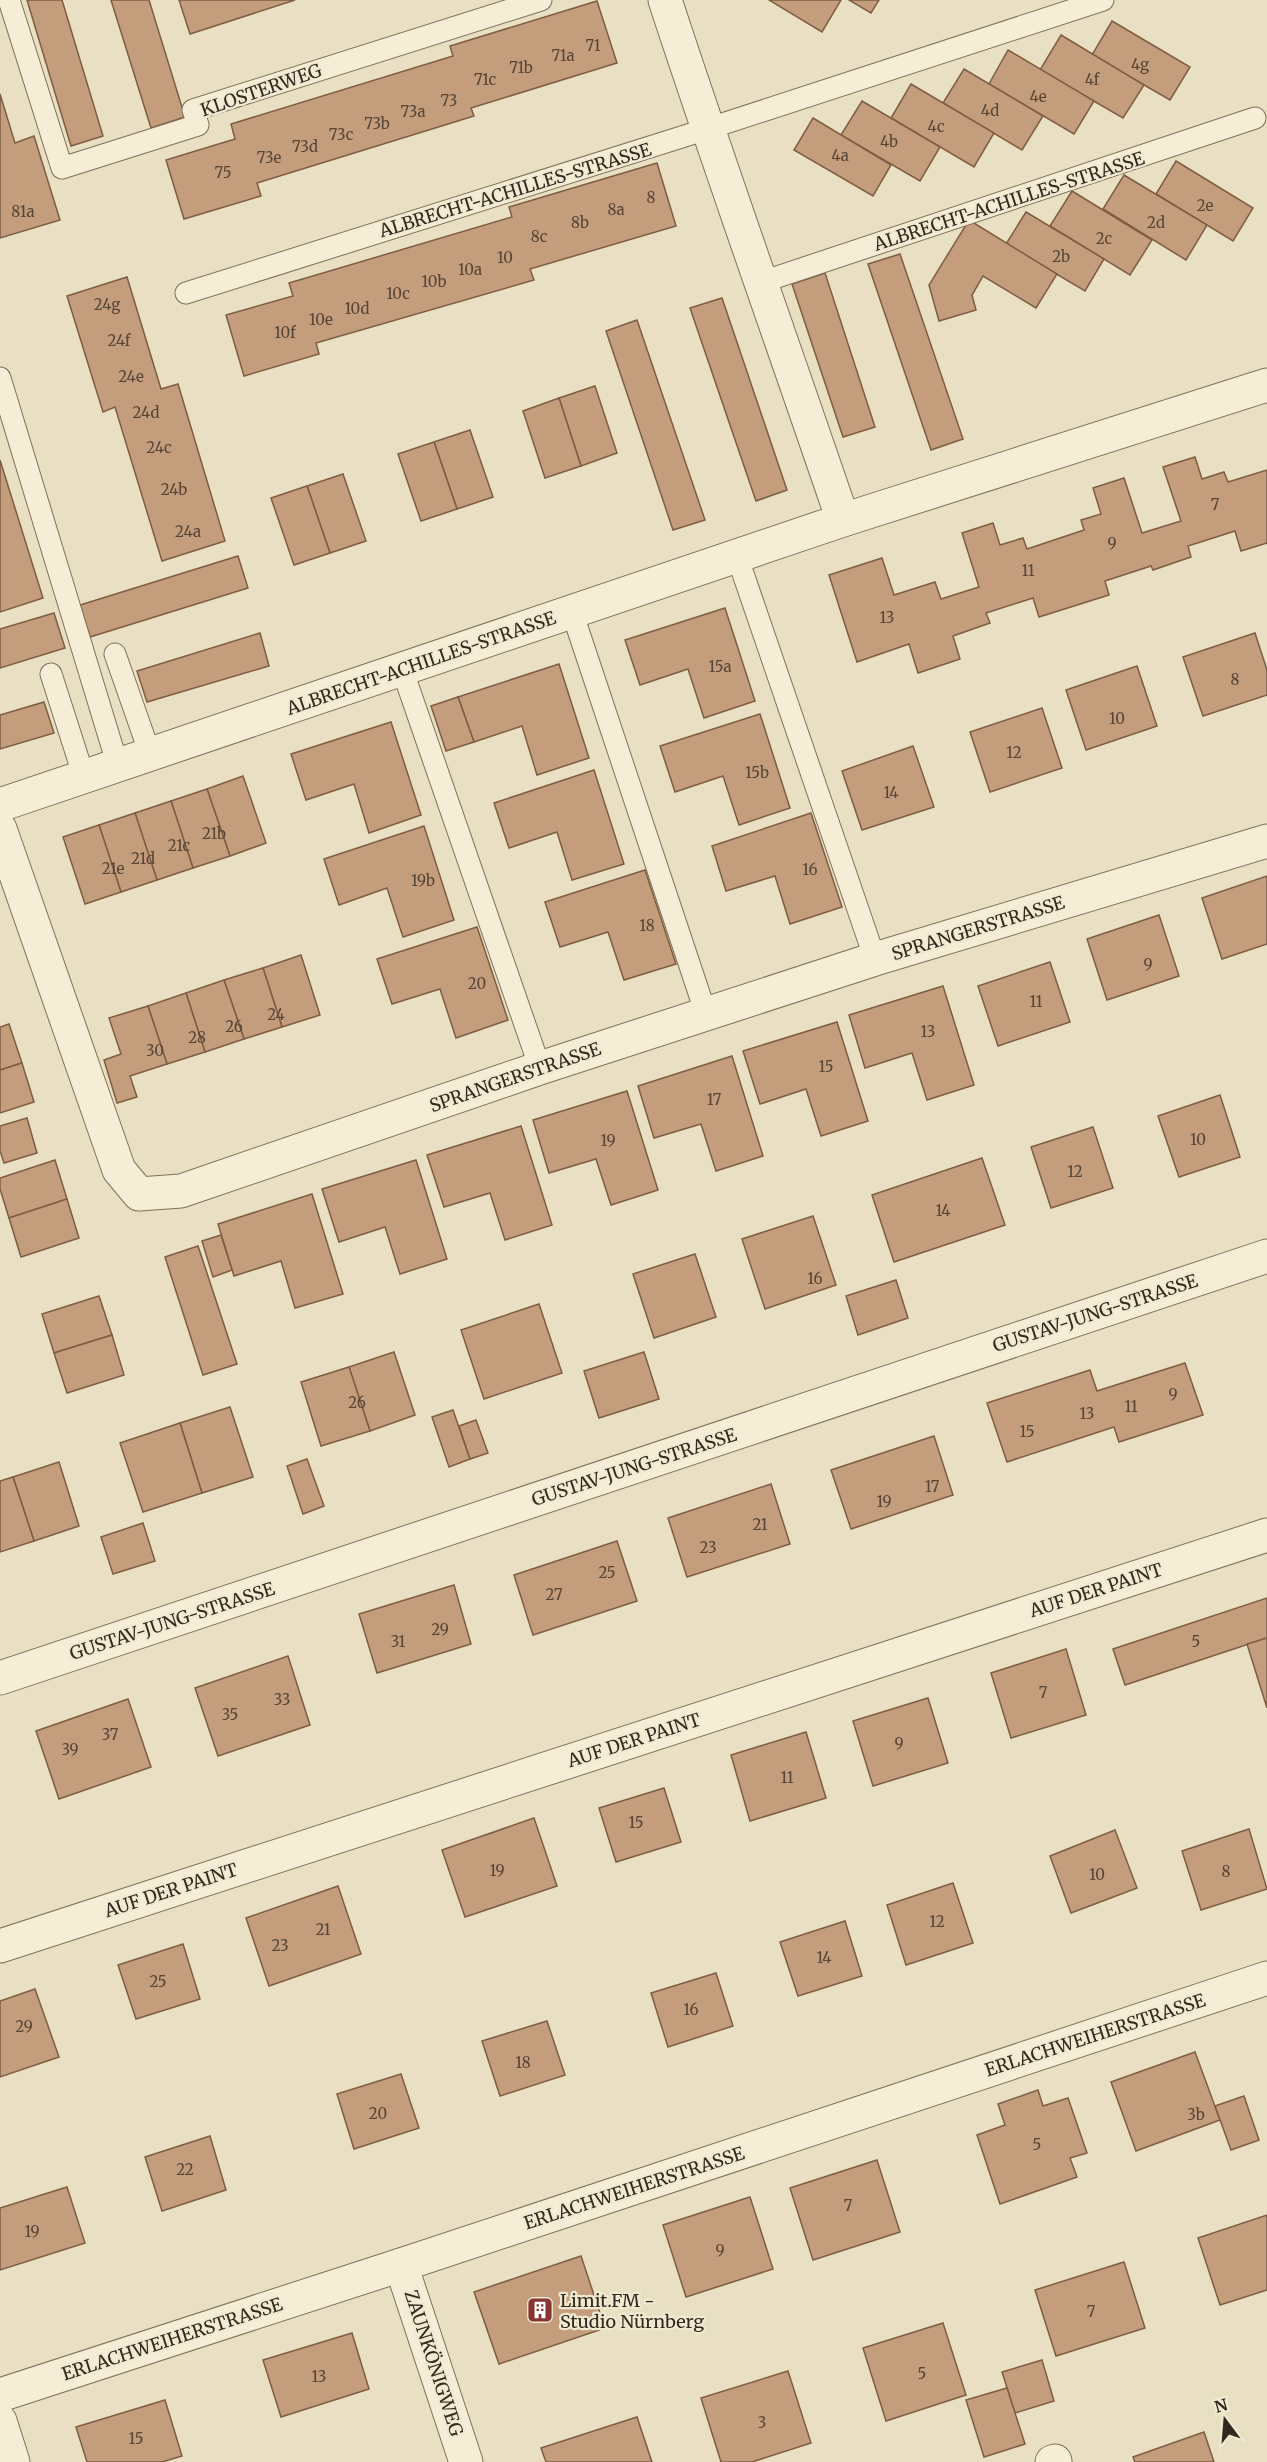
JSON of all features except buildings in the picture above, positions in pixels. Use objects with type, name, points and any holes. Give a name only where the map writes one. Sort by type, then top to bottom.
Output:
[{"type":"street","points":[[665,0],[707,129],[843,520]]},
{"type":"street","name":"ALBRECHT-ACHILLES-STRASSE","points":[[0,805],[843,520],[1267,385]]},
{"type":"street","name":"SPRANGERSTRASSE","points":[[0,829],[119,1170],[139,1194],[181,1191],[540,1068],[875,959],[1267,841]]},
{"type":"street","name":"GUSTAV-JUNG-STRASSE","points":[[0,1678],[1267,1256]]},
{"type":"street","name":"AUF DER PAINT","points":[[0,1946],[1267,1535]]},
{"type":"street","name":"ERLACHWEIHERSTRASSE","points":[[0,2395],[401,2265],[1267,1978]]},
{"type":"street","name":"ZAUNKÖNIGWEG","points":[[401,2265],[466,2462]]},
{"type":"street","points":[[0,2421],[13,2462]]},
{"type":"lane","name":"KLOSTERWEG","points":[[9,0],[62,168],[198,125],[193,110],[541,0]]},
{"type":"lane","name":"ALBRECHT-ACHILLES-STRASSE","points":[[186,293],[707,129],[1103,0]]},
{"type":"lane","name":"ALBRECHT-ACHILLES-STRASSE","points":[[762,282],[1255,118]]},
{"type":"lane","points":[[0,378],[118,766]]},
{"type":"lane","points":[[737,556],[875,959]]},
{"type":"lane","points":[[572,612],[706,1014]]},
{"type":"lane","points":[[115,654],[150,754]]},
{"type":"lane","points":[[402,669],[540,1068]]},
{"type":"lane","points":[[51,674],[84,777]]},
{"type":"place","name":"Limit.FM - Studio Nürnberg","points":[[540,2310]]}]
